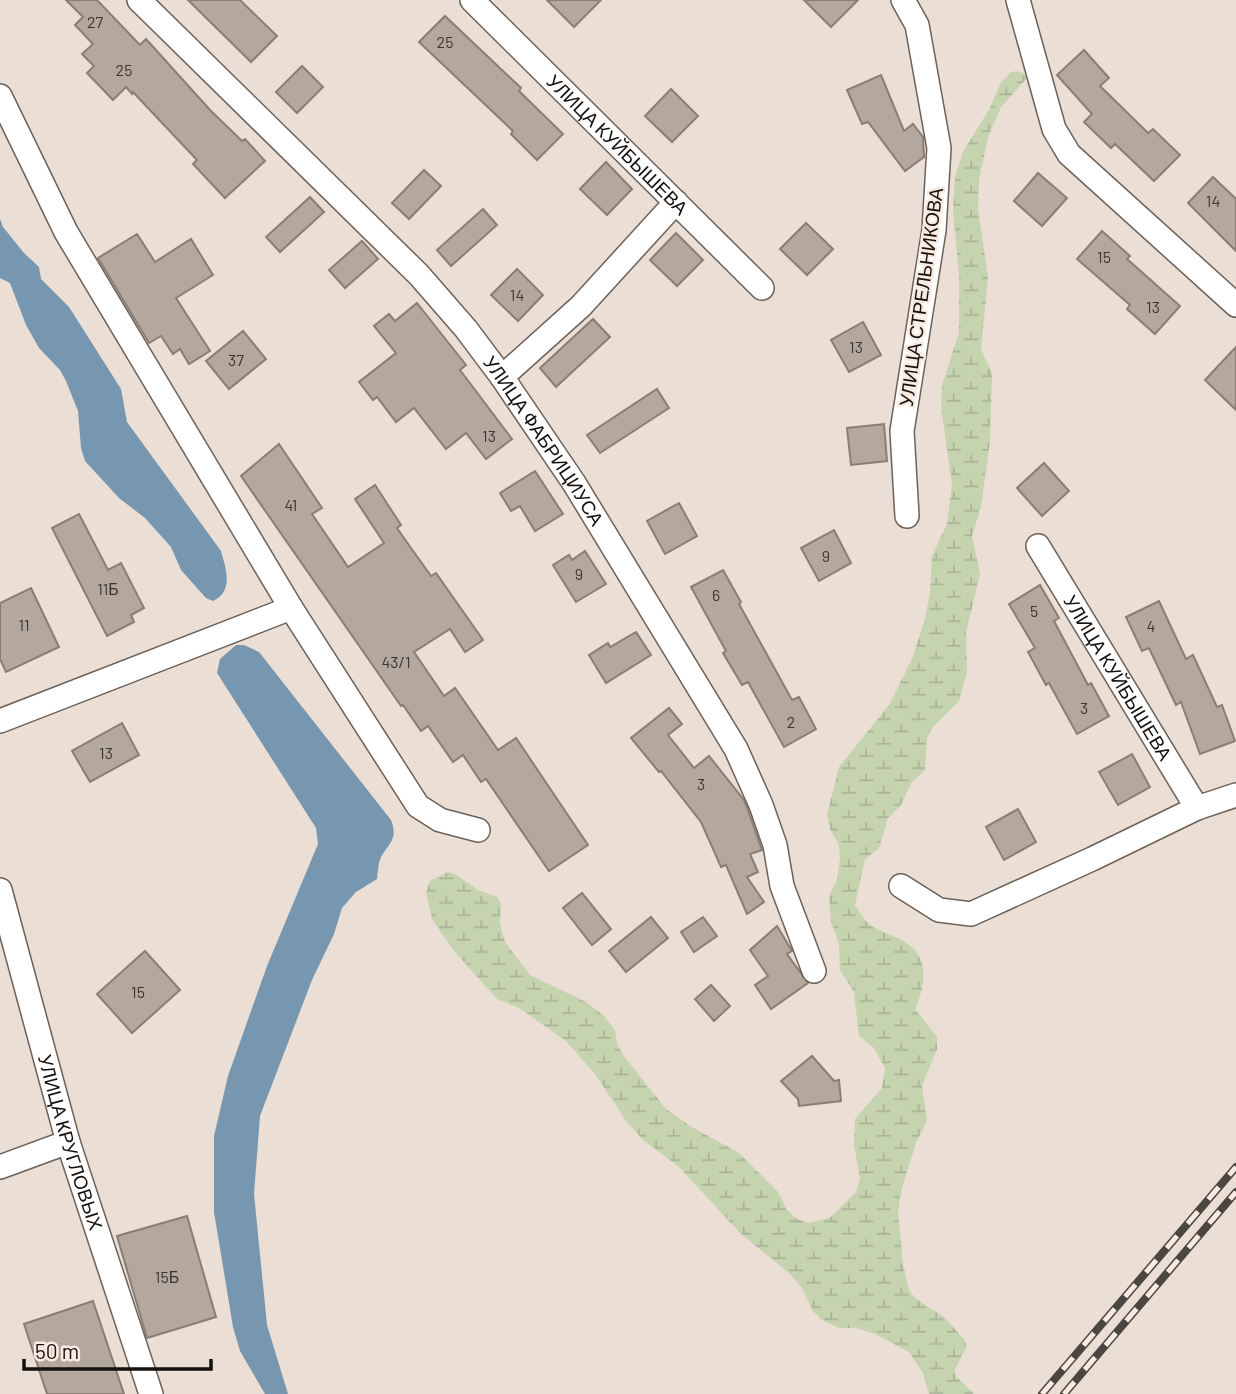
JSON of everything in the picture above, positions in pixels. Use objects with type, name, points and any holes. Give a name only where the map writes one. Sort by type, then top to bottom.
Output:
[{"type":"street","name":"УЛИЦА ФАБРИЦИУСА","points":[[139,0],[419,275],[466,329],[502,377],[574,484],[736,749],[761,805],[775,845],[782,886],[814,971]]},
{"type":"street","name":"УЛИЦА КУЙБЫШЕВА","points":[[472,0],[762,288]]},
{"type":"street","name":"УЛИЦА СТРЕЛЬНИКОВА","points":[[903,0],[917,25],[939,148],[934,230],[902,431],[906,516]]},
{"type":"street","points":[[1018,0],[1054,129],[1069,154],[1236,305]]},
{"type":"street","points":[[0,96],[66,232],[291,608],[418,806],[440,820],[478,830]]},
{"type":"street","points":[[502,377],[580,306],[676,202]]},
{"type":"street","name":"УЛИЦА КУЙБЫШЕВА","points":[[1038,546],[1197,808]]},
{"type":"street","points":[[0,721],[291,608]]},
{"type":"street","points":[[901,886],[939,910],[971,914],[1197,808],[1236,795]]},
{"type":"street","name":"УЛИЦА КРУГЛОВЫХ","points":[[0,890],[68,1142],[151,1394]]},
{"type":"street","points":[[0,1167],[68,1142]]},
{"type":"green space","points":[[1016,71],[1027,78],[1001,107],[988,137],[979,180],[978,209],[988,277],[981,350],[992,373],[990,441],[981,507],[972,536],[980,574],[966,633],[967,672],[959,701],[932,728],[927,738],[925,770],[911,783],[901,805],[888,818],[879,848],[865,859],[855,905],[868,923],[908,944],[920,958],[924,975],[915,1009],[937,1037],[937,1049],[922,1086],[927,1121],[916,1143],[901,1191],[898,1212],[903,1264],[909,1291],[944,1317],[964,1339],[967,1346],[955,1369],[956,1376],[974,1394],[929,1394],[923,1373],[909,1352],[875,1334],[856,1328],[839,1328],[822,1320],[813,1311],[802,1288],[789,1273],[740,1233],[679,1167],[643,1140],[626,1121],[595,1074],[566,1041],[519,1008],[497,999],[454,951],[432,919],[426,893],[430,881],[448,872],[478,890],[497,897],[501,904],[500,923],[505,942],[530,975],[586,1002],[603,1015],[615,1030],[623,1055],[666,1109],[690,1126],[739,1153],[778,1192],[787,1210],[797,1219],[810,1223],[831,1217],[856,1192],[860,1179],[854,1144],[855,1119],[882,1088],[885,1068],[874,1048],[859,1036],[854,992],[840,970],[839,944],[831,921],[829,896],[837,880],[839,845],[830,829],[827,815],[839,767],[889,705],[912,659],[925,619],[932,556],[947,524],[952,484],[941,407],[942,385],[959,333],[959,275],[953,210],[955,176],[963,152],[990,108],[1000,84],[1010,73]]},
{"type":"water","points":[[0,219],[3,227],[24,253],[39,267],[41,279],[69,307],[121,389],[127,422],[221,551],[226,586],[220,597],[213,601],[206,598],[181,570],[171,547],[145,518],[119,498],[85,461],[81,448],[78,411],[66,381],[60,370],[39,348],[26,325],[10,283],[0,278]]},
{"type":"water","points":[[236,645],[244,645],[259,652],[391,820],[394,832],[380,859],[377,879],[356,892],[342,908],[260,1116],[254,1194],[267,1325],[288,1394],[265,1394],[240,1351],[233,1327],[214,1212],[214,1136],[228,1076],[267,966],[318,844],[316,828],[217,673],[220,659]]},
{"type":"building","points":[[66,0],[97,0],[140,45],[146,39],[211,111],[242,141],[245,139],[265,161],[225,198],[193,164],[197,160],[133,92],[132,94],[126,87],[113,100],[87,73],[94,66],[82,54],[93,44],[75,25],[83,17]]},
{"type":"building","points":[[188,0],[240,0],[277,36],[251,62]]},
{"type":"building","points":[[547,0],[601,0],[574,27]]},
{"type":"building","points":[[804,0],[858,0],[831,27]]},
{"type":"building","points":[[445,16],[521,88],[519,91],[563,134],[537,160],[511,134],[513,131],[419,42]]},
{"type":"building","points":[[1084,50],[1109,78],[1100,86],[1148,133],[1153,129],[1180,155],[1154,181],[1115,144],[1111,148],[1084,122],[1092,114],[1057,75]]},
{"type":"building","points":[[302,66],[323,87],[297,113],[276,92]]},
{"type":"building","points":[[881,75],[904,131],[913,124],[923,137],[924,157],[905,171],[868,122],[862,124],[847,90]]},
{"type":"building","points":[[671,89],[698,116],[672,142],[645,116]]},
{"type":"building","points":[[606,162],[632,189],[607,215],[580,189]]},
{"type":"building","points":[[424,170],[441,186],[409,219],[392,203]]},
{"type":"building","points":[[1038,173],[1067,198],[1042,226],[1014,201]]},
{"type":"building","points":[[1213,177],[1236,199],[1236,251],[1188,203]]},
{"type":"building","points":[[310,197],[324,212],[280,252],[266,237]]},
{"type":"building","points":[[483,209],[497,225],[451,266],[437,250]]},
{"type":"building","points":[[806,223],[833,249],[807,275],[780,249]]},
{"type":"building","points":[[1102,231],[1130,256],[1127,259],[1180,306],[1155,334],[1127,309],[1130,305],[1077,259]]},
{"type":"building","points":[[676,233],[703,260],[677,286],[650,260]]},
{"type":"building","points":[[137,234],[155,262],[191,239],[213,275],[176,298],[210,351],[189,364],[180,349],[173,354],[161,336],[149,343],[98,258]]},
{"type":"building","points":[[362,241],[378,259],[345,288],[329,270]]},
{"type":"building","points":[[517,269],[543,295],[518,321],[491,295]]},
{"type":"building","points":[[417,303],[466,365],[460,370],[512,439],[486,459],[466,433],[446,449],[414,408],[396,422],[377,397],[373,400],[359,382],[396,353],[374,326],[389,314],[395,321]]},
{"type":"building","points":[[593,319],[610,337],[556,387],[540,368]]},
{"type":"building","points":[[863,322],[881,355],[849,372],[831,340]]},
{"type":"building","points":[[243,331],[266,359],[229,389],[206,361]]},
{"type":"building","points":[[1236,347],[1236,410],[1205,380]]},
{"type":"building","points":[[657,389],[669,408],[600,453],[587,435]]},
{"type":"building","points":[[884,424],[887,461],[851,465],[847,428]]},
{"type":"building","points":[[279,444],[322,508],[312,514],[348,567],[384,543],[355,499],[375,485],[401,525],[397,528],[431,576],[436,573],[483,640],[465,652],[450,629],[414,652],[444,696],[455,688],[498,750],[516,738],[588,845],[549,871],[486,779],[481,782],[463,755],[453,762],[428,726],[421,731],[403,705],[401,706],[241,476]]},
{"type":"building","points":[[1044,463],[1069,491],[1042,516],[1017,488]]},
{"type":"building","points":[[535,471],[563,514],[535,531],[520,506],[511,511],[500,493]]},
{"type":"building","points":[[679,503],[697,536],[665,554],[647,521]]},
{"type":"building","points":[[79,514],[108,570],[121,563],[144,608],[131,615],[134,622],[107,636],[52,528]]},
{"type":"building","points":[[834,530],[851,563],[819,581],[801,548]]},
{"type":"building","points":[[585,551],[606,584],[576,602],[553,565],[569,555],[572,560]]},
{"type":"building","points":[[723,570],[792,700],[799,697],[816,729],[784,747],[748,682],[742,685],[723,653],[726,651],[691,587]]},
{"type":"building","points":[[1040,585],[1059,618],[1054,621],[1088,685],[1091,683],[1109,716],[1077,734],[1049,683],[1046,685],[1028,652],[1035,648],[1009,604]]},
{"type":"building","points":[[31,588],[59,647],[6,672],[0,659],[0,603]]},
{"type":"building","points":[[1159,601],[1186,659],[1193,655],[1217,707],[1222,705],[1235,741],[1200,754],[1181,702],[1176,705],[1149,648],[1142,651],[1126,617]]},
{"type":"building","points":[[636,632],[651,655],[606,683],[589,655],[608,643],[610,647]]},
{"type":"building","points":[[669,708],[682,724],[668,735],[694,768],[709,756],[744,800],[748,810],[762,850],[750,854],[758,872],[747,877],[764,902],[747,914],[726,865],[721,867],[701,822],[631,738]]},
{"type":"building","points":[[122,723],[139,755],[90,782],[72,751]]},
{"type":"building","points":[[1132,754],[1150,787],[1118,805],[1099,772]]},
{"type":"building","points":[[1018,809],[1036,842],[1004,860],[986,827]]},
{"type":"building","points":[[582,893],[611,929],[592,945],[563,908]]},
{"type":"building","points":[[651,917],[668,938],[626,972],[609,951]]},
{"type":"building","points":[[703,917],[717,936],[694,952],[681,932]]},
{"type":"building","points":[[777,926],[792,951],[787,954],[808,983],[771,1009],[755,985],[768,976],[750,950]]},
{"type":"building","points":[[145,951],[180,990],[132,1033],[97,994]]},
{"type":"building","points":[[711,985],[730,1006],[714,1021],[695,999]]},
{"type":"building","points":[[812,1056],[834,1081],[839,1080],[841,1101],[799,1106],[798,1099],[781,1081]]},
{"type":"building","points":[[187,1216],[216,1317],[147,1338],[117,1236]]},
{"type":"building","points":[[93,1301],[124,1394],[47,1394],[24,1324]]},
{"type":"railway","points":[[1042,1394],[1236,1167]]},
{"type":"railway","points":[[1064,1394],[1236,1192]]}]
